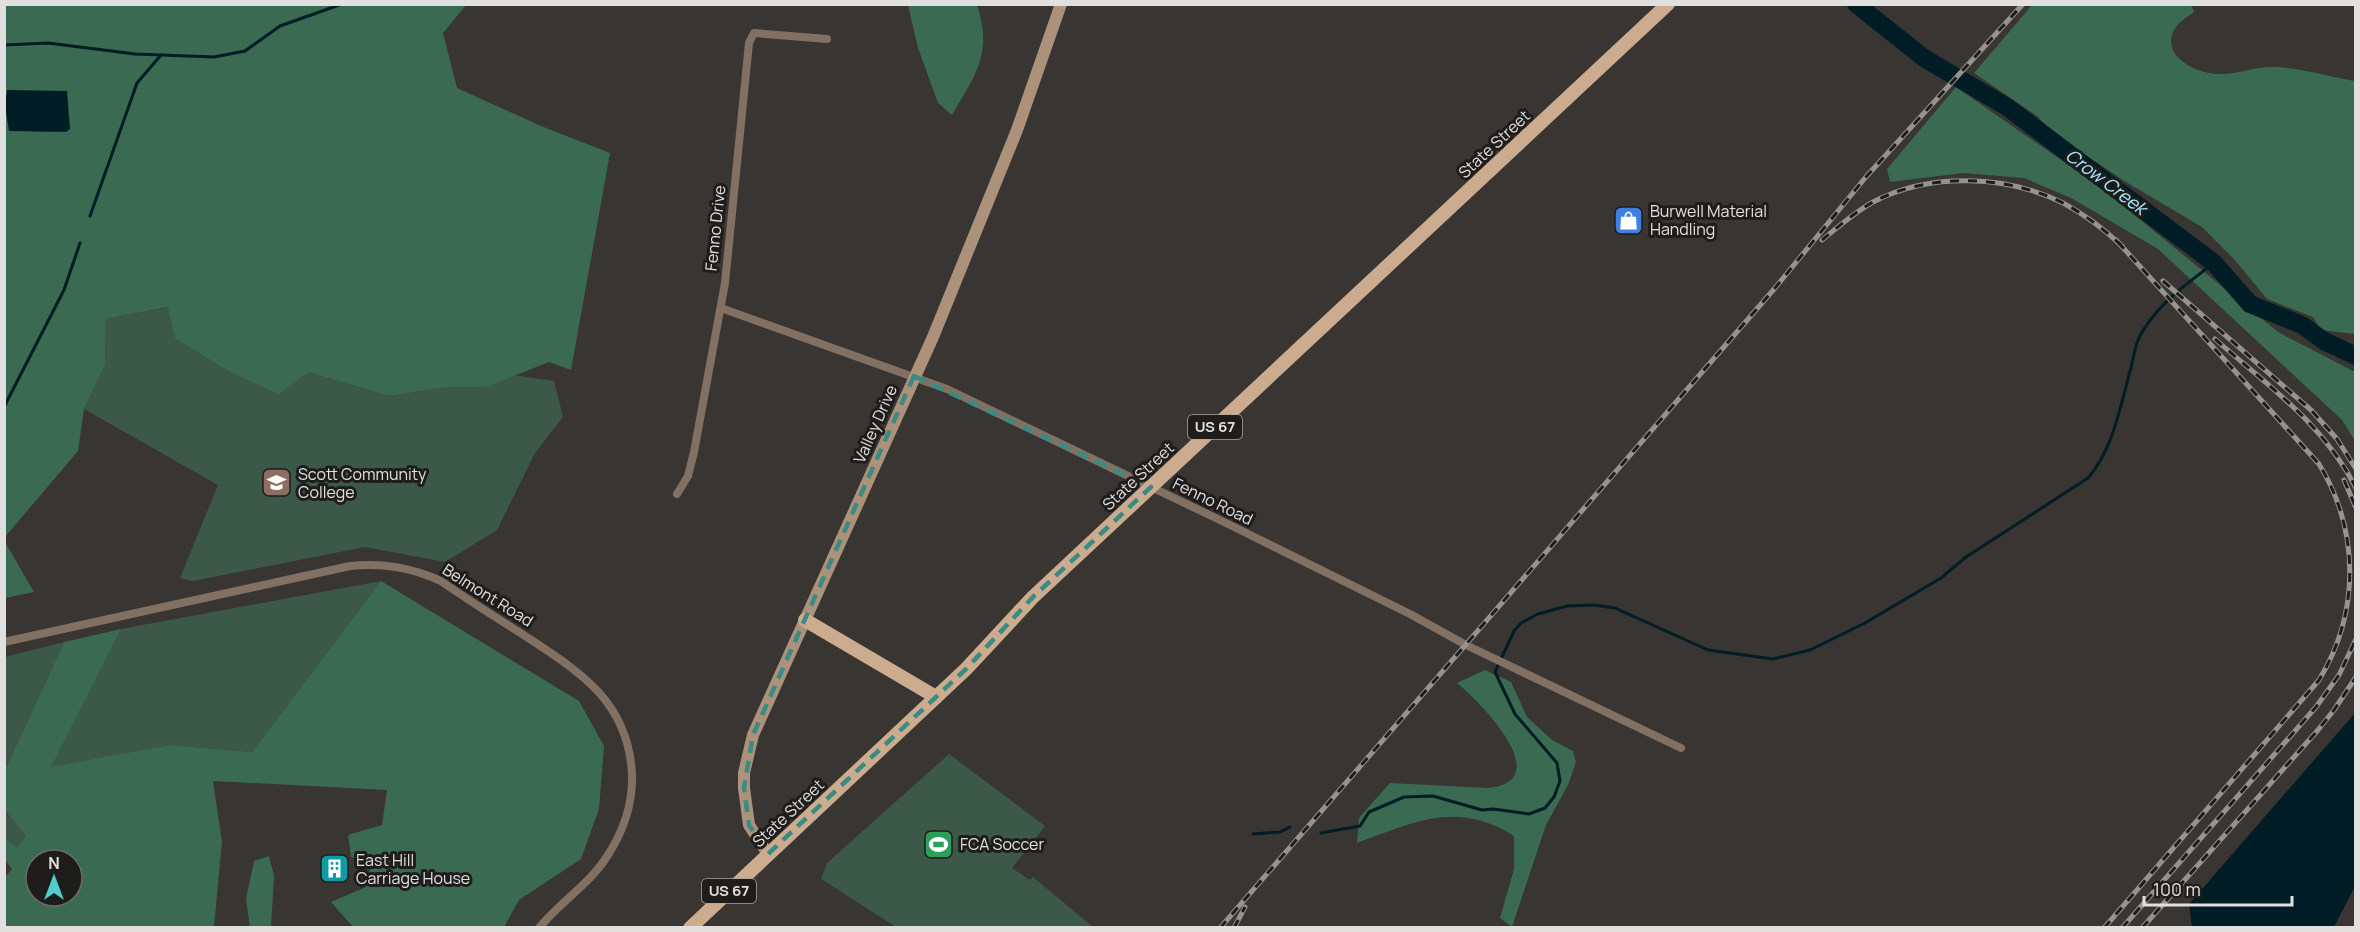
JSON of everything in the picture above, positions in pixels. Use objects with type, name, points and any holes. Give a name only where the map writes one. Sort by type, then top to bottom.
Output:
[{"type":"main road","name":"State Street","points":[[690,927],[966,669],[1033,597],[1668,4]]},
{"type":"main road","points":[[805,620],[936,697]]},
{"type":"street","name":"Valley Drive","points":[[768,854],[749,825],[744,773],[753,735],[933,337],[1017,130],[1061,4]]},
{"type":"street","name":"Fenno Drive","points":[[677,494],[688,476],[694,452],[721,308],[749,43],[754,33],[827,39]]},
{"type":"street","name":"Fenno Road","points":[[721,308],[947,389],[1410,614],[1466,645],[1681,748]]},
{"type":"street","name":"Belmont Road","points":[[4,642],[350,566],[396,565],[420,571],[441,581],[574,668],[596,688],[619,721],[631,754],[632,784],[627,816],[621,834],[592,876],[538,927]]},
{"type":"highlighted area","points":[[914,376],[1151,487],[1033,597],[966,669],[768,854],[749,825],[744,788],[753,735]]},
{"type":"green space","points":[[2191,4],[2194,12],[2176,28],[2171,44],[2179,58],[2193,68],[2219,74],[2278,67],[2355,81],[2355,334],[2321,330],[2313,317],[2267,299],[2234,259],[2202,227],[2126,182],[2057,136],[2037,116],[1974,73],[2032,5]]},
{"type":"green space","points":[[5,5],[466,5],[443,33],[457,88],[541,126],[610,153],[571,370],[549,362],[486,387],[448,387],[389,396],[308,372],[279,394],[230,372],[175,338],[168,307],[106,319],[105,365],[84,409],[78,451],[5,537]]},
{"type":"green space","points":[[908,5],[977,5],[983,37],[980,63],[952,115],[938,103],[918,48]]},
{"type":"green space","points":[[1956,87],[2100,187],[2278,332],[2355,372],[2355,441],[2342,420],[2158,249],[2071,198],[2024,178],[1963,173],[1890,182],[1887,169]]},
{"type":"green space","points":[[169,307],[308,372],[389,396],[448,387],[486,387],[513,375],[554,381],[563,417],[535,453],[497,530],[445,562],[365,547],[193,581],[180,578],[218,485],[84,409],[105,365],[106,319]]},
{"type":"green space","points":[[5,542],[34,592],[5,598]]},
{"type":"green space","points":[[381,581],[252,752],[169,745],[50,768],[121,629]]},
{"type":"green space","points":[[381,581],[579,701],[604,746],[599,809],[581,859],[519,900],[504,927],[353,927],[331,902],[366,887],[371,864],[351,857],[348,835],[382,825],[387,790],[213,781],[222,842],[214,927],[5,927],[5,877],[12,869],[5,860],[5,838],[17,848],[26,836],[5,811],[5,770],[64,642],[121,629],[51,767],[169,745],[252,752]]},
{"type":"green space","points":[[64,642],[5,770],[5,657]]},
{"type":"green space","points":[[1485,670],[1511,682],[1527,717],[1552,740],[1573,751],[1576,762],[1568,785],[1546,825],[1512,927],[1500,918],[1514,869],[1514,836],[1493,825],[1473,819],[1454,817],[1417,822],[1357,843],[1359,818],[1390,783],[1489,788],[1508,782],[1516,771],[1515,756],[1507,739],[1481,706],[1457,683]]},
{"type":"green space","name":"FCA Soccer","points":[[949,754],[1045,826],[1012,868],[1030,880],[1033,877],[1093,927],[896,927],[821,879],[827,863]]},
{"type":"green space","points":[[4,811],[27,836],[17,848],[5,838]]},
{"type":"green space","points":[[269,856],[274,876],[271,927],[250,927],[246,899],[254,861]]},
{"type":"water","points":[[7,90],[67,91],[70,129],[66,132],[9,131],[5,106]]},
{"type":"water","points":[[2355,713],[2354,888],[2334,927],[2192,927],[2189,904]]},
{"type":"waterway","points":[[4,45],[48,43],[135,54],[214,57],[245,51],[280,26],[342,4]]},
{"type":"waterway","name":"Crow Creek","points":[[1856,4],[1924,58],[2007,107],[2214,263],[2250,304],[2302,325],[2324,341],[2356,356]]},
{"type":"waterway","points":[[90,216],[137,83],[161,55]]},
{"type":"waterway","points":[[4,407],[64,290],[80,243]]},
{"type":"waterway","points":[[1321,833],[1360,826],[1369,812],[1404,797],[1433,796],[1482,810],[1493,809],[1529,814],[1545,808],[1554,797],[1560,781],[1557,763],[1515,714],[1495,672],[1514,631],[1521,623],[1538,614],[1567,606],[1594,605],[1615,608],[1708,650],[1773,659],[1810,650],[1865,623],[1941,578],[1966,557],[2088,478],[2104,454],[2110,440],[2141,333],[2167,301],[2214,263]]},
{"type":"waterway","points":[[1253,834],[1280,832],[1290,827]]},
{"type":"railway","points":[[1220,928],[1775,288],[1865,178],[2023,4]]},
{"type":"railway","points":[[1822,240],[1866,206],[1895,192],[1943,182],[1968,181],[1993,182],[2018,187],[2063,203],[2101,228],[2122,246]]},
{"type":"railway","points":[[2104,928],[2319,680],[2342,627],[2348,600],[2350,572],[2348,544],[2342,517],[2319,464],[2116,240]]},
{"type":"railway","points":[[2163,281],[2311,410],[2337,439],[2356,469]]},
{"type":"railway","points":[[2215,339],[2311,425],[2328,444],[2356,488]]},
{"type":"railway","points":[[2344,480],[2356,508]]},
{"type":"railway","points":[[2122,928],[2316,707],[2339,675],[2356,639]]},
{"type":"railway","points":[[2142,928],[2318,730],[2356,677]]},
{"type":"railway","points":[[1234,928],[1245,907]]},
{"type":"place","name":"Burwell Material Handling","points":[[1629,220]]},
{"type":"place","name":"Scott Community College","points":[[277,483]]},
{"type":"place","name":"FCA Soccer","points":[[939,844]]},
{"type":"place","name":"East Hill Carriage House","points":[[335,869]]}]
